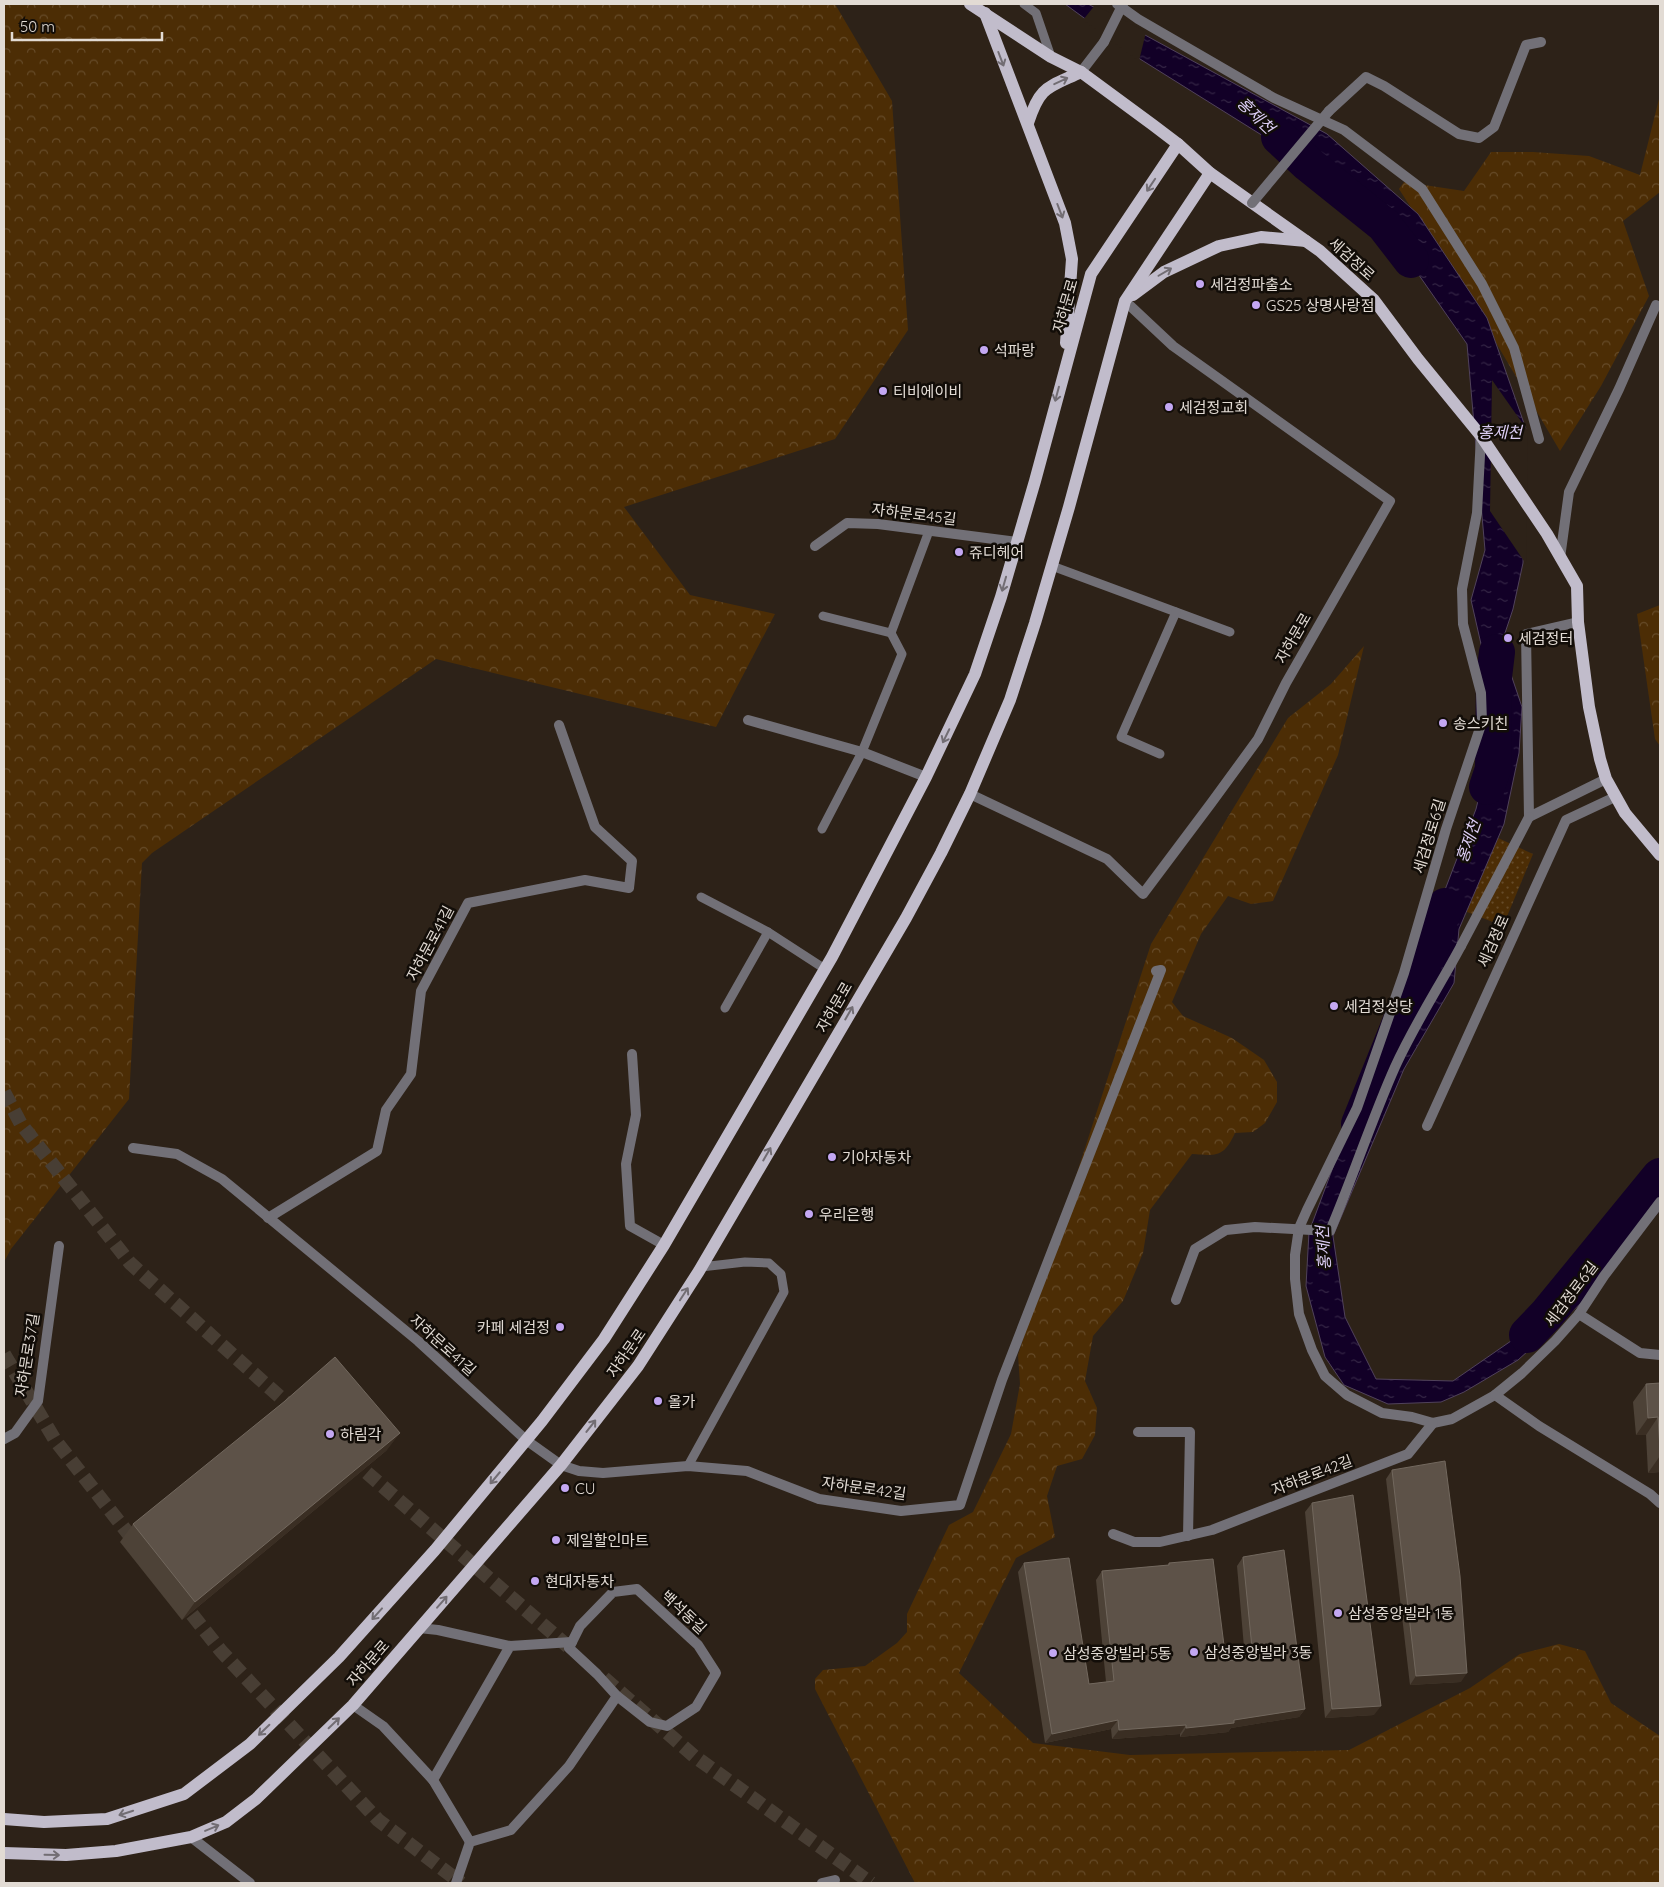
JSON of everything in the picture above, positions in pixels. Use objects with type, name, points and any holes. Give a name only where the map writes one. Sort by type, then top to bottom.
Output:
[{"type":"main road","name":"세검정로","points":[[970,4],[1051,57],[1081,72],[1178,144],[1210,174],[1320,251],[1374,300],[1418,359],[1491,450],[1547,534],[1577,586],[1578,622],[1594,733],[1606,779],[1635,827],[1660,855]]},
{"type":"main road","points":[[985,13],[1065,223],[1072,259],[1064,370]]},
{"type":"main road","points":[[1028,123],[1035,102],[1046,88],[1081,72]]},
{"type":"main road","name":"자하문로","points":[[4,1819],[44,1822],[107,1819],[184,1794],[250,1744],[339,1657],[435,1550],[526,1440],[604,1340],[664,1245],[824,969],[926,778],[975,674],[1017,542],[1091,274],[1178,144]]},
{"type":"main road","name":"자하문로","points":[[4,1853],[66,1855],[108,1852],[191,1837],[226,1822],[256,1799],[353,1705],[561,1465],[638,1366],[701,1266],[906,918],[941,854],[970,794],[1010,700],[1052,566],[1125,301],[1210,174]]},
{"type":"main road","points":[[1125,301],[1164,272],[1218,246],[1261,237],[1306,241]]},
{"type":"street","points":[[1117,4],[1138,19],[1274,98],[1344,130],[1422,189],[1482,284],[1514,348],[1539,438]]},
{"type":"street","points":[[1081,72],[1104,42],[1123,4]]},
{"type":"street","points":[[1252,203],[1329,112],[1366,77],[1384,86],[1459,134],[1480,138],[1494,127],[1526,45],[1541,42]]},
{"type":"street","name":"자하문로","points":[[970,794],[1107,859],[1143,894],[1258,739],[1286,683],[1390,501],[1173,346],[1125,301]]},
{"type":"street","points":[[1560,558],[1569,492],[1619,389],[1656,306]]},
{"type":"street","name":"세검정로6길","points":[[1481,436],[1477,513],[1462,589],[1463,624],[1481,693],[1482,722],[1446,829],[1404,973],[1357,1108],[1299,1228],[1295,1255],[1295,1279],[1299,1314],[1312,1350],[1325,1376],[1347,1395],[1382,1413],[1412,1417],[1433,1423],[1452,1419],[1495,1395],[1536,1360],[1579,1314],[1604,1276],[1660,1202]]},
{"type":"street","name":"자하문로45길","points":[[815,546],[847,522],[1017,542]]},
{"type":"street","points":[[1176,1300],[1196,1249],[1226,1230],[1255,1227],[1330,1231],[1395,1067],[1412,1031],[1439,988],[1529,817],[1526,634],[1578,622]]},
{"type":"street","points":[[748,720],[862,752],[926,778]]},
{"type":"street","name":"자하문로41길","points":[[268,1218],[377,1151],[386,1110],[411,1074],[420,991],[468,903],[585,880],[630,888],[632,861],[595,827],[559,725]]},
{"type":"street","points":[[1529,817],[1606,779]]},
{"type":"street","name":"세검정로","points":[[1427,1126],[1566,820],[1615,796]]},
{"type":"street","name":"자하문로42길","points":[[561,1465],[579,1471],[603,1473],[688,1466],[747,1471],[819,1499],[902,1511],[960,1505],[1002,1380],[1161,970],[1156,971]]},
{"type":"street","points":[[632,1054],[636,1115],[626,1164],[630,1226],[664,1245]]},
{"type":"street","name":"자하문로41길","points":[[133,1148],[177,1154],[222,1179],[320,1258],[418,1341],[526,1440],[561,1465]]},
{"type":"street","name":"자하문로37길","points":[[4,1439],[15,1433],[38,1401],[51,1293],[59,1246]]},
{"type":"street","points":[[1579,1314],[1640,1353],[1660,1355]]},
{"type":"street","points":[[1495,1395],[1539,1426],[1650,1494],[1660,1503]]},
{"type":"street","name":"자하문로42길","points":[[1112,1534],[1134,1542],[1160,1542],[1212,1530],[1408,1454],[1433,1423]]},
{"type":"street","points":[[1138,1432],[1190,1432],[1188,1536]]},
{"type":"street","name":"백석동길","points":[[637,1589],[698,1645],[716,1673],[696,1707],[667,1726],[650,1722],[617,1696],[569,1648],[580,1626],[612,1592],[637,1589]]},
{"type":"street","points":[[419,1628],[438,1630],[510,1646],[572,1642]]},
{"type":"street","points":[[433,1780],[510,1646]]},
{"type":"street","points":[[470,1842],[511,1830],[569,1766],[617,1696]]},
{"type":"street","points":[[353,1705],[383,1726],[433,1780],[470,1842],[456,1883]]},
{"type":"street","points":[[191,1837],[250,1883]]},
{"type":"street","points":[[822,1883],[835,1880]]},
{"type":"lane","points":[[1024,4],[1036,13],[1051,57]]},
{"type":"lane","points":[[891,634],[930,531]]},
{"type":"lane","points":[[1052,566],[1230,632]]},
{"type":"lane","points":[[1160,754],[1121,737],[1176,612]]},
{"type":"lane","points":[[822,616],[891,634],[902,654],[862,752],[822,829]]},
{"type":"lane","points":[[700,897],[768,932],[824,969]]},
{"type":"lane","points":[[725,1008],[768,932]]},
{"type":"lane","points":[[688,1466],[784,1292],[781,1274],[768,1263],[745,1262],[701,1266]]},
{"type":"green space","points":[[4,4],[835,4],[892,101],[908,330],[835,439],[624,507],[690,595],[775,614],[716,727],[436,659],[152,853],[142,863],[129,1099],[11,1249],[4,1262]]},
{"type":"green space","points":[[1660,95],[1660,192],[1623,221],[1649,296],[1601,386],[1560,451],[1479,314],[1399,189],[1404,182],[1464,191],[1491,152],[1533,152],[1589,156],[1640,175]]},
{"type":"green space","points":[[1660,605],[1660,746],[1655,739],[1637,614]]},
{"type":"green space","points":[[1364,646],[1338,755],[1273,901],[1251,904],[1228,896],[1201,934],[1172,1002],[1183,1016],[1232,1038],[1264,1060],[1277,1082],[1277,1102],[1265,1123],[1253,1132],[1235,1133],[1223,1151],[1214,1155],[1192,1154],[1150,1210],[1143,1253],[1123,1301],[1093,1336],[1085,1381],[1097,1408],[1095,1435],[1082,1459],[1057,1466],[1047,1496],[1055,1537],[1016,1558],[959,1673],[1033,1743],[1130,1755],[1349,1750],[1470,1688],[1520,1654],[1559,1644],[1585,1651],[1611,1703],[1660,1736],[1660,1883],[915,1883],[815,1689],[815,1679],[823,1670],[865,1666],[897,1643],[907,1632],[907,1614],[949,1525],[973,1512],[1011,1434],[1020,1384],[1018,1355],[1151,944],[1288,718],[1331,684]]},
{"type":"green space","points":[[1487,833],[1533,854],[1503,926],[1457,908]]},
{"type":"water","name":"홍제천","points":[[1065,4],[1088,4],[1327,134],[1418,214],[1487,318],[1526,429],[1523,563],[1513,609],[1501,645],[1522,707],[1519,753],[1504,824],[1459,929],[1454,983],[1404,1069],[1333,1236],[1345,1317],[1376,1379],[1453,1381],[1524,1332],[1578,1281],[1650,1198],[1660,1183],[1660,1210],[1581,1303],[1518,1360],[1464,1392],[1441,1402],[1388,1404],[1344,1385],[1325,1357],[1306,1286],[1309,1232],[1336,1159],[1406,1019],[1428,989],[1428,934],[1476,809],[1498,719],[1471,600],[1485,550],[1467,344],[1384,225],[1308,164],[1140,59]]},
{"type":"pier","points":[[1095,5],[1146,32],[1139,61],[1083,20]]},
{"type":"pier","points":[[1492,380],[1528,431],[1526,564],[1490,511]]},
{"type":"building","points":[[335,1357],[400,1433],[195,1602],[133,1524],[285,1401]]},
{"type":"building","points":[[1660,1383],[1660,1449],[1658,1417],[1648,1418],[1646,1384]]},
{"type":"building","points":[[1445,1461],[1460,1576],[1467,1673],[1416,1676],[1392,1470]]},
{"type":"building","name":"삼성중앙빌라 1동","points":[[1353,1495],[1381,1706],[1332,1709],[1312,1503]]},
{"type":"building","points":[[1284,1550],[1305,1709],[1234,1720],[1234,1723],[1186,1728],[1186,1725],[1119,1730],[1118,1720],[1052,1734],[1024,1563],[1069,1558],[1089,1684],[1114,1681],[1102,1571],[1213,1559],[1226,1661],[1253,1658],[1243,1557]]},
{"type":"waterway","name":"홍제천","points":[[1279,137],[1308,164],[1384,225],[1411,260]]},
{"type":"waterway","name":"홍제천","points":[[1487,787],[1493,769],[1494,677],[1497,652]]},
{"type":"waterway","name":"홍제천","points":[[1359,1124],[1429,951],[1445,906]]},
{"type":"waterway","name":"홍제천","points":[[1527,1335],[1547,1314],[1660,1176]]},
{"type":"tunnel","points":[[4,1092],[21,1124],[130,1263],[299,1414]]},
{"type":"tunnel","points":[[4,1354],[55,1440],[138,1546]]},
{"type":"tunnel","points":[[351,1459],[571,1649]]},
{"type":"tunnel","points":[[179,1598],[221,1651],[378,1820],[461,1883]]},
{"type":"tunnel","points":[[604,1678],[694,1756],[871,1883]]},
{"type":"place","name":"세검정파출소","points":[[1200,284]]},
{"type":"place","name":"GS25 상명사랑점","points":[[1256,305]]},
{"type":"place","name":"석파랑","points":[[984,350]]},
{"type":"place","name":"티비에이비","points":[[883,391]]},
{"type":"place","name":"세검정교회","points":[[1169,407]]},
{"type":"place","name":"쥬디헤어","points":[[959,552]]},
{"type":"place","name":"세검정터","points":[[1508,638]]},
{"type":"place","name":"송스키친","points":[[1443,723]]},
{"type":"place","name":"세검정성당","points":[[1334,1006]]},
{"type":"place","name":"기아자동차","points":[[832,1157]]},
{"type":"place","name":"우리은행","points":[[809,1214]]},
{"type":"place","name":"카페 세검정","points":[[560,1327]]},
{"type":"place","name":"올가","points":[[658,1401]]},
{"type":"place","name":"하림각","points":[[330,1434]]},
{"type":"place","name":"CU","points":[[565,1488]]},
{"type":"place","name":"제일할인마트","points":[[556,1540]]},
{"type":"place","name":"현대자동차","points":[[535,1581]]},
{"type":"place","name":"삼성중앙빌라 1동","points":[[1338,1613]]},
{"type":"place","name":"삼성중앙빌라 3동","points":[[1194,1652]]},
{"type":"place","name":"삼성중앙빌라 5동","points":[[1053,1653]]}]
